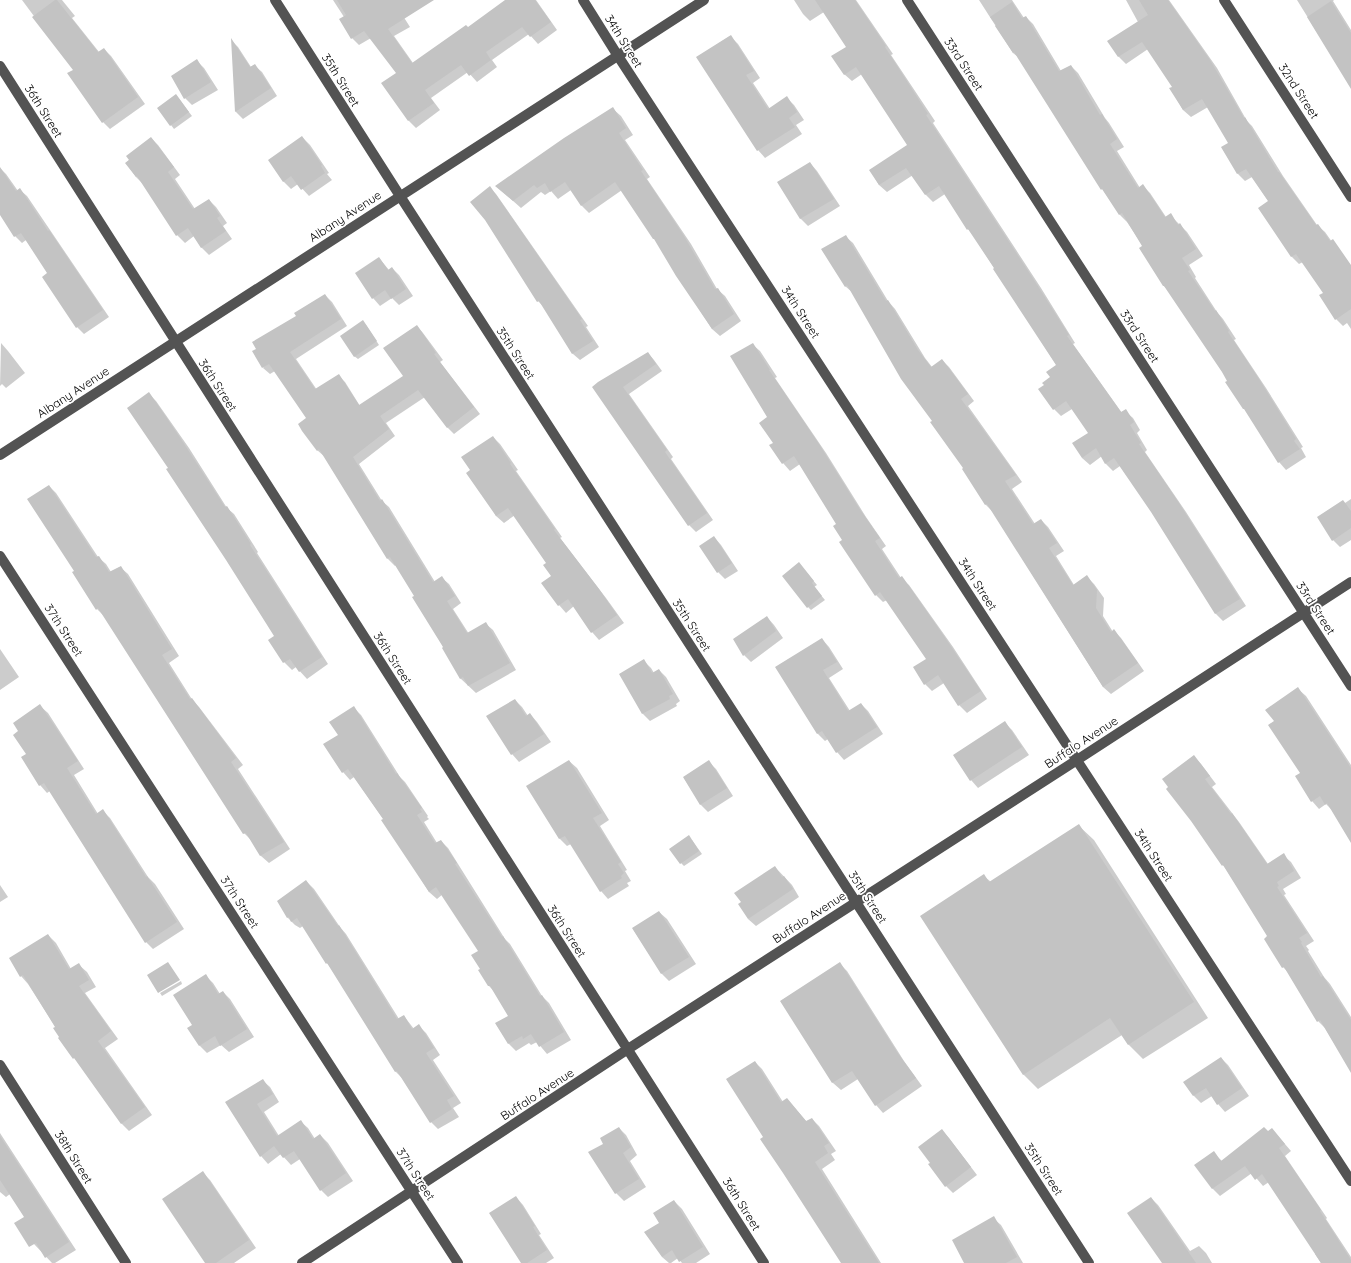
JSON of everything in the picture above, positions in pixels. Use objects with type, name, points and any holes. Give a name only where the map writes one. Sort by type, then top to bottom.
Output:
[{"type":"street","name":"35th Street","points":[[275,0],[1089,1263]]},
{"type":"street","name":"34th Street","points":[[583,0],[1351,1181]]},
{"type":"street","name":"Albany Avenue","points":[[0,455],[704,0]]},
{"type":"street","name":"33rd Street","points":[[907,0],[1351,686]]},
{"type":"street","name":"32nd Street","points":[[1224,0],[1351,197]]},
{"type":"street","name":"36th Street","points":[[0,66],[764,1263]]},
{"type":"street","name":"37th Street","points":[[0,556],[458,1263]]},
{"type":"street","name":"Buffalo Avenue","points":[[302,1263],[628,1049],[1351,582]]},
{"type":"street","name":"38th Street","points":[[0,1065],[126,1263]]},
{"type":"building","points":[[57,0],[98,52],[104,48],[138,97],[102,123],[67,73],[73,70],[32,17]]},
{"type":"building","points":[[337,0],[434,0],[388,29],[412,63],[466,25],[468,27],[505,0],[535,0],[551,22],[530,37],[522,27],[486,52],[491,60],[469,76],[461,65],[425,90],[434,103],[408,121],[381,83],[396,73],[364,31],[351,39],[339,19],[346,15]]},
{"type":"building","points":[[815,0],[855,0],[886,46],[885,47],[928,114],[926,115],[1069,335],[1067,336],[1121,412],[1126,409],[1134,422],[1130,425],[1141,443],[1139,444],[1179,503],[1240,599],[1215,614],[1151,512],[1114,458],[1105,464],[1096,448],[1082,458],[1072,443],[1088,433],[1066,401],[1053,410],[1038,389],[1044,385],[1042,383],[1050,377],[1046,372],[1056,365],[939,186],[925,195],[906,168],[879,185],[869,170],[907,145],[856,67],[844,75],[831,56],[846,47]]},
{"type":"building","points":[[1139,0],[1168,0],[1210,60],[1278,172],[1316,225],[1318,224],[1330,241],[1333,239],[1351,265],[1351,309],[1335,320],[1319,295],[1323,293],[1296,254],[1291,257],[1258,208],[1268,201],[1246,169],[1237,174],[1221,147],[1228,143],[1202,99],[1183,110],[1169,88],[1172,87],[1142,42],[1118,57],[1107,41],[1148,15]]},
{"type":"building","points":[[1331,1],[1351,33],[1351,89],[1307,17]]},
{"type":"building","points":[[1012,2],[1022,18],[1026,16],[1059,71],[1071,65],[1100,115],[1102,114],[1117,139],[1110,144],[1138,188],[1143,184],[1165,217],[1171,213],[1178,225],[1180,223],[1196,249],[1182,258],[1190,270],[1188,271],[1215,311],[1216,310],[1229,331],[1228,332],[1296,439],[1294,441],[1300,449],[1278,463],[1225,382],[1227,381],[1222,372],[1139,248],[1142,246],[1122,213],[1119,215],[1102,189],[1101,190],[1014,52],[1013,53],[995,26],[996,25],[990,17]]},
{"type":"building","points":[[731,35],[754,71],[746,75],[768,109],[787,96],[797,112],[789,118],[795,127],[757,151],[696,57]]},
{"type":"building","points":[[231,38],[250,67],[255,64],[271,88],[235,112]]},
{"type":"building","points":[[197,59],[211,82],[184,99],[171,76]]},
{"type":"building","points":[[176,94],[189,112],[170,126],[157,108]]},
{"type":"building","points":[[613,107],[626,128],[619,133],[643,170],[641,171],[684,236],[715,289],[718,288],[734,314],[712,329],[615,182],[581,206],[565,182],[550,192],[545,183],[537,188],[534,185],[513,201],[495,186],[564,138]]},
{"type":"building","points":[[302,136],[322,165],[321,166],[325,173],[301,190],[291,176],[283,182],[268,160]]},
{"type":"building","points":[[151,137],[174,167],[168,172],[193,209],[209,199],[220,216],[217,218],[226,231],[201,248],[188,228],[176,236],[137,176],[136,177],[125,163],[129,160],[126,156]]},
{"type":"building","points":[[810,162],[834,199],[800,219],[777,182]]},
{"type":"building","points":[[0,167],[16,191],[20,188],[103,310],[76,328],[42,277],[47,273],[21,233],[14,237],[0,215]]},
{"type":"building","points":[[490,186],[582,319],[580,320],[593,341],[572,354],[485,220],[470,202]]},
{"type":"building","points":[[846,235],[886,301],[888,300],[918,350],[931,367],[942,359],[968,394],[961,399],[1016,475],[1005,481],[1033,524],[1041,519],[1057,543],[1049,548],[1073,585],[1087,575],[1097,590],[1096,608],[1111,632],[1114,629],[1138,663],[1103,687],[987,504],[985,505],[962,469],[963,468],[930,422],[932,421],[901,379],[847,285],[845,287],[821,249]]},
{"type":"building","points":[[379,257],[388,270],[392,267],[406,289],[391,299],[385,290],[372,299],[355,273]]},
{"type":"building","points":[[325,294],[341,319],[290,352],[315,389],[339,374],[359,405],[403,376],[383,348],[417,325],[436,353],[434,354],[474,407],[447,428],[418,390],[380,416],[389,429],[353,457],[380,501],[382,499],[433,582],[442,576],[455,596],[447,601],[467,633],[486,622],[510,663],[468,686],[463,677],[460,679],[442,648],[443,647],[412,597],[414,596],[390,557],[387,559],[319,449],[317,451],[302,431],[298,424],[306,418],[269,364],[262,368],[252,351],[256,349],[252,342],[296,316],[294,313]]},
{"type":"building","points":[[363,320],[377,341],[354,357],[340,336]]},
{"type":"building","points":[[753,343],[769,370],[880,538],[875,541],[899,578],[902,576],[981,691],[958,706],[938,675],[924,685],[913,667],[926,659],[880,592],[875,596],[839,542],[842,540],[833,526],[836,524],[794,456],[782,464],[769,445],[773,443],[759,423],[767,417],[730,356]]},
{"type":"building","points":[[648,352],[656,364],[623,387],[667,450],[665,452],[707,513],[688,526],[592,387]]},
{"type":"building","points":[[149,392],[225,507],[227,506],[251,544],[250,545],[322,657],[299,672],[290,659],[283,663],[268,640],[274,636],[166,469],[168,468],[127,408]]},
{"type":"building","points":[[493,436],[511,463],[510,464],[555,529],[554,530],[617,615],[591,633],[568,599],[558,606],[541,583],[551,576],[543,565],[546,563],[508,508],[496,516],[466,473],[470,470],[461,457]]},
{"type":"building","points":[[49,485],[96,557],[99,556],[109,572],[121,566],[172,649],[162,655],[190,699],[192,698],[236,758],[231,762],[284,842],[260,856],[246,833],[243,834],[98,608],[96,610],[72,572],[74,571],[27,499]]},
{"type":"building","points":[[1343,500],[1351,511],[1351,528],[1332,541],[1317,517]]},
{"type":"building","points":[[714,536],[732,563],[717,573],[699,546]]},
{"type":"building","points":[[799,562],[814,581],[812,583],[822,596],[807,608],[782,576]]},
{"type":"building","points":[[767,616],[776,631],[743,656],[733,639]]},
{"type":"building","points":[[822,638],[837,662],[823,670],[848,711],[861,703],[877,727],[836,753],[822,731],[817,734],[775,667]]},
{"type":"building","points":[[644,659],[652,673],[659,669],[673,694],[669,696],[670,699],[642,714],[619,674]]},
{"type":"building","points":[[1298,687],[1351,768],[1351,843],[1327,803],[1325,805],[1320,796],[1311,802],[1295,776],[1300,773],[1268,725],[1274,721],[1265,710]]},
{"type":"building","points":[[515,699],[526,716],[530,713],[544,734],[511,755],[486,716]]},
{"type":"building","points":[[40,704],[78,761],[67,768],[96,814],[103,809],[146,877],[147,876],[177,922],[145,943],[44,783],[39,786],[21,757],[26,754],[13,735],[18,731],[13,723]]},
{"type":"building","points":[[354,706],[396,774],[397,773],[422,808],[420,809],[422,812],[417,815],[435,843],[441,840],[457,863],[455,864],[502,937],[503,936],[540,996],[542,995],[564,1032],[539,1047],[531,1034],[523,1039],[522,1036],[508,1044],[495,1023],[508,1016],[490,986],[488,986],[478,970],[480,969],[471,955],[478,951],[436,887],[429,892],[381,820],[383,819],[348,769],[342,773],[323,744],[338,735],[329,722]]},
{"type":"building","points":[[1005,721],[1022,747],[970,781],[953,755]]},
{"type":"building","points":[[1194,755],[1210,776],[1205,779],[1231,814],[1232,813],[1267,864],[1284,853],[1294,871],[1277,882],[1279,886],[1277,887],[1307,933],[1299,938],[1302,942],[1301,943],[1321,977],[1323,976],[1351,1020],[1351,1073],[1320,1020],[1317,1022],[1284,967],[1282,968],[1264,939],[1267,936],[1223,865],[1222,866],[1191,821],[1166,789],[1168,787],[1162,779]]},
{"type":"building","points":[[569,760],[602,813],[593,818],[621,862],[618,864],[624,873],[621,876],[622,878],[600,892],[565,836],[559,839],[526,786]]},
{"type":"building","points":[[709,760],[727,788],[700,805],[683,777]]},
{"type":"building","points":[[1079,824],[1194,1002],[1128,1045],[1110,1018],[1023,1075],[920,916],[984,874],[989,882]]},
{"type":"building","points":[[689,835],[699,851],[680,864],[669,849]]},
{"type":"building","points":[[775,866],[782,877],[784,876],[793,889],[748,919],[738,904],[741,902],[734,893]]},
{"type":"building","points":[[306,880],[338,926],[339,925],[397,1019],[404,1015],[412,1029],[419,1024],[434,1048],[426,1053],[454,1096],[447,1100],[452,1109],[430,1123],[397,1071],[395,1072],[297,918],[291,922],[277,901]]},
{"type":"building","points":[[659,911],[689,957],[661,974],[632,928]]},
{"type":"building","points":[[48,934],[69,969],[79,963],[89,980],[79,986],[111,1031],[98,1041],[145,1107],[121,1124],[58,1038],[59,1037],[53,1028],[55,1027],[23,975],[20,977],[9,958]]},
{"type":"building","points":[[168,962],[180,980],[158,993],[147,975]]},
{"type":"building","points":[[840,962],[897,1052],[916,1078],[875,1106],[852,1071],[832,1083],[780,1001]]},
{"type":"building","points":[[206,974],[218,994],[223,991],[247,1029],[220,1046],[215,1036],[199,1046],[187,1028],[192,1025],[173,995]]},
{"type":"building","points":[[1221,1057],[1242,1088],[1217,1105],[1206,1088],[1193,1096],[1183,1082]]},
{"type":"building","points":[[755,1061],[781,1102],[787,1098],[806,1121],[812,1118],[829,1143],[824,1146],[828,1153],[815,1162],[879,1263],[841,1263],[760,1139],[763,1137],[726,1079]]},
{"type":"building","points":[[263,1079],[273,1094],[257,1104],[277,1136],[301,1120],[313,1139],[320,1134],[346,1173],[320,1191],[294,1151],[283,1158],[274,1146],[260,1157],[225,1102]]},
{"type":"building","points":[[619,1127],[631,1147],[623,1153],[639,1179],[615,1194],[588,1152],[603,1144],[600,1138]]},
{"type":"building","points":[[1264,1127],[1268,1131],[1272,1128],[1285,1144],[1279,1148],[1321,1210],[1320,1211],[1351,1260],[1351,1263],[1321,1263],[1262,1174],[1255,1180],[1245,1166],[1212,1189],[1194,1165],[1214,1151],[1221,1161]]},
{"type":"building","points":[[942,1129],[971,1167],[945,1187],[928,1164],[930,1163],[918,1147]]},
{"type":"building","points":[[0,1136],[69,1242],[45,1258],[36,1243],[29,1247],[14,1223],[24,1217],[0,1180]]},
{"type":"building","points":[[203,1171],[249,1240],[216,1263],[205,1263],[162,1199]]},
{"type":"building","points":[[516,1196],[535,1226],[533,1227],[547,1250],[527,1263],[521,1263],[489,1213]]},
{"type":"building","points":[[1151,1197],[1196,1263],[1162,1263],[1127,1213]]},
{"type":"building","points":[[674,1200],[703,1247],[679,1262],[672,1250],[662,1257],[644,1232],[659,1223],[653,1213]]},
{"type":"building","points":[[994,1216],[1017,1257],[1006,1263],[964,1263],[952,1240]]}]
